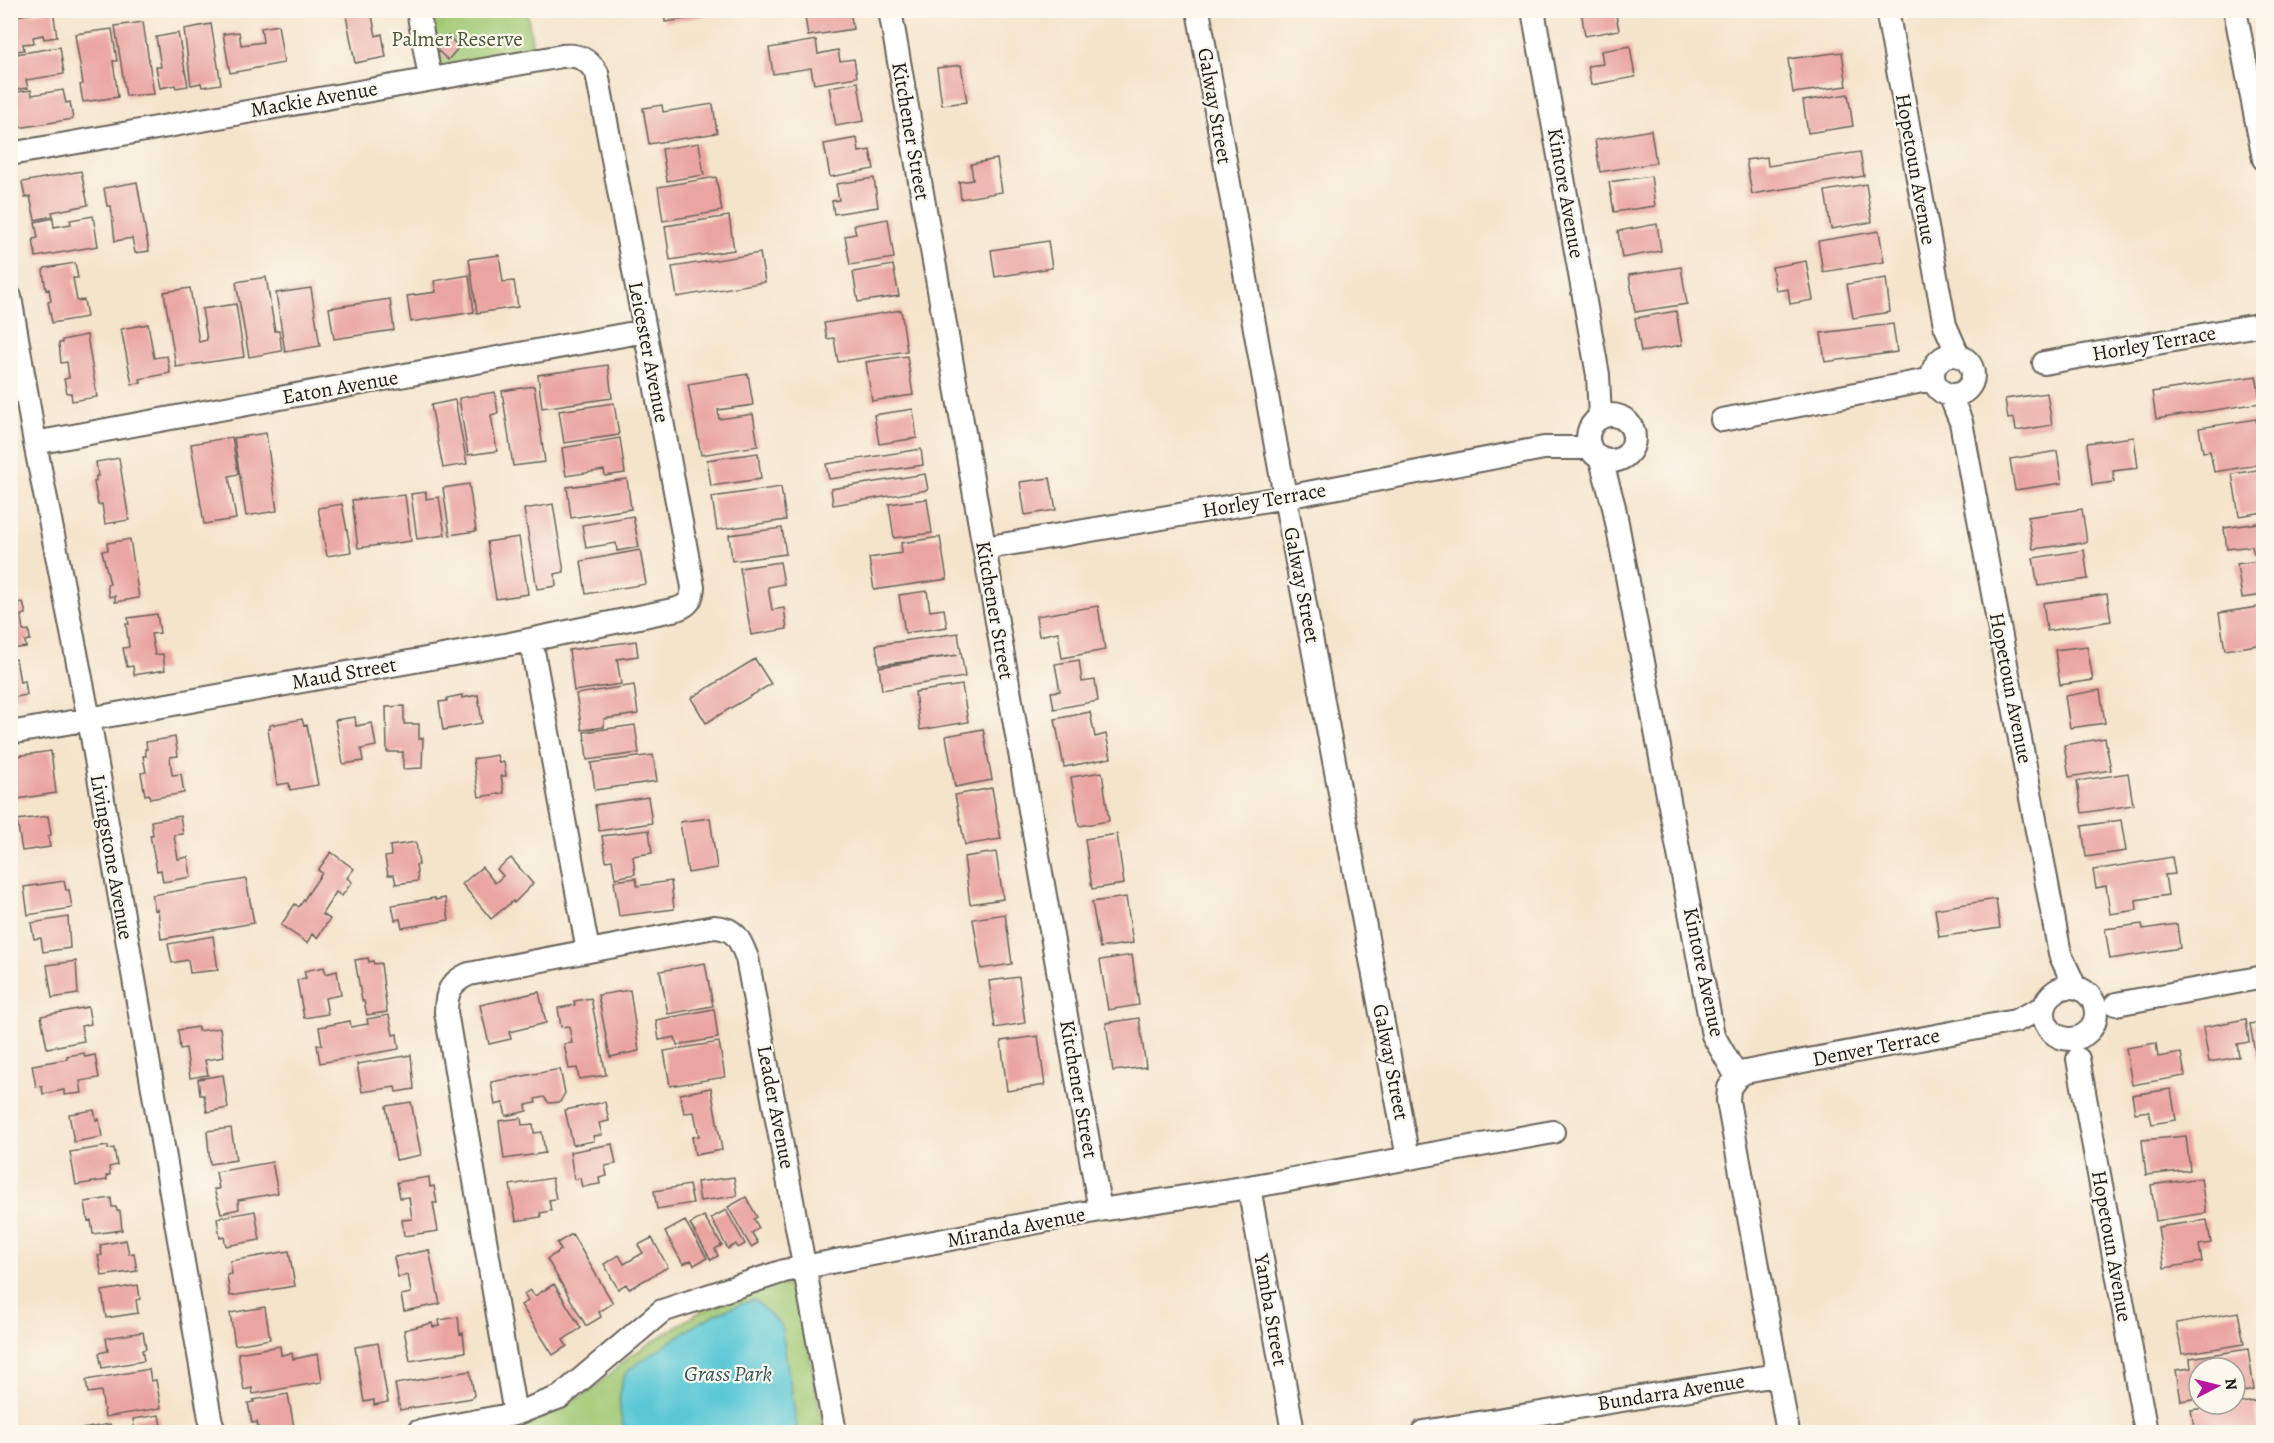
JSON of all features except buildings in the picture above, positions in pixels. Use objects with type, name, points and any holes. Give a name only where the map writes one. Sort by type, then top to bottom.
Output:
[{"type":"street","points":[[418,10],[430,78]]},
{"type":"street","name":"Kitchener Street","points":[[890,10],[1100,1210]]},
{"type":"street","name":"Galway Street","points":[[1198,10],[1408,1158]]},
{"type":"street","name":"Kintore Avenue","points":[[1533,10],[1598,375],[1602,438],[1614,507],[1713,1035],[1737,1077]]},
{"type":"street","name":"Hopetoun Avenue","points":[[1887,10],[1946,328],[1944,364]]},
{"type":"street","points":[[2235,10],[2264,159]]},
{"type":"street","name":"Mackie Avenue","points":[[10,154],[430,78],[573,55],[591,64],[597,73],[599,86]]},
{"type":"street","name":"Leicester Avenue","points":[[599,86],[693,587],[691,600],[687,605],[677,609]]},
{"type":"street","name":"Livingstone Avenue","points":[[10,297],[35,443],[88,719],[211,1428]]},
{"type":"street","name":"Horley Terrace","points":[[2044,363],[2264,324]]},
{"type":"street","name":"Eaton Avenue","points":[[35,443],[645,331]]},
{"type":"street","points":[[1722,420],[1944,364],[1970,364],[1973,371],[1971,386],[1957,394],[1936,386],[1944,364]]},
{"type":"street","name":"Hopetoun Avenue","points":[[1957,394],[2146,1432]]},
{"type":"street","name":"Horley Terrace","points":[[984,548],[1286,497],[1602,438]]},
{"type":"street","name":"Maud Street","points":[[10,732],[531,640],[677,609]]},
{"type":"street","points":[[531,640],[588,951]]},
{"type":"street","name":"Leader Avenue","points":[[514,1414],[446,1012],[446,999],[450,986],[458,978],[469,974],[714,927],[726,927],[735,934],[747,958],[835,1432]]},
{"type":"street","name":"Denver Terrace","points":[[1737,1077],[1745,1072],[2264,977]]},
{"type":"street","points":[[1737,1077],[1729,1088],[1728,1101],[1788,1432]]},
{"type":"street","name":"Miranda Avenue","points":[[418,1432],[514,1414],[560,1396],[662,1311],[784,1271],[804,1269],[1100,1210],[1249,1187],[1553,1132]]},
{"type":"street","name":"Yamba Street","points":[[1249,1187],[1293,1432]]},
{"type":"street","name":"Bundarra Avenue","points":[[1423,1432],[1451,1430],[1777,1375]]},
{"type":"green space","name":"Palmer Reserve","points":[[424,11],[527,11],[534,55],[434,73]]},
{"type":"green space","name":"Grass Park","points":[[778,1285],[791,1286],[799,1295],[824,1432],[511,1432],[510,1424],[542,1417],[591,1391],[630,1356],[703,1310]]},
{"type":"water","name":"Grass Park","points":[[755,1300],[781,1325],[798,1432],[625,1432],[620,1411],[620,1387],[628,1371],[699,1323],[740,1304]]}]
